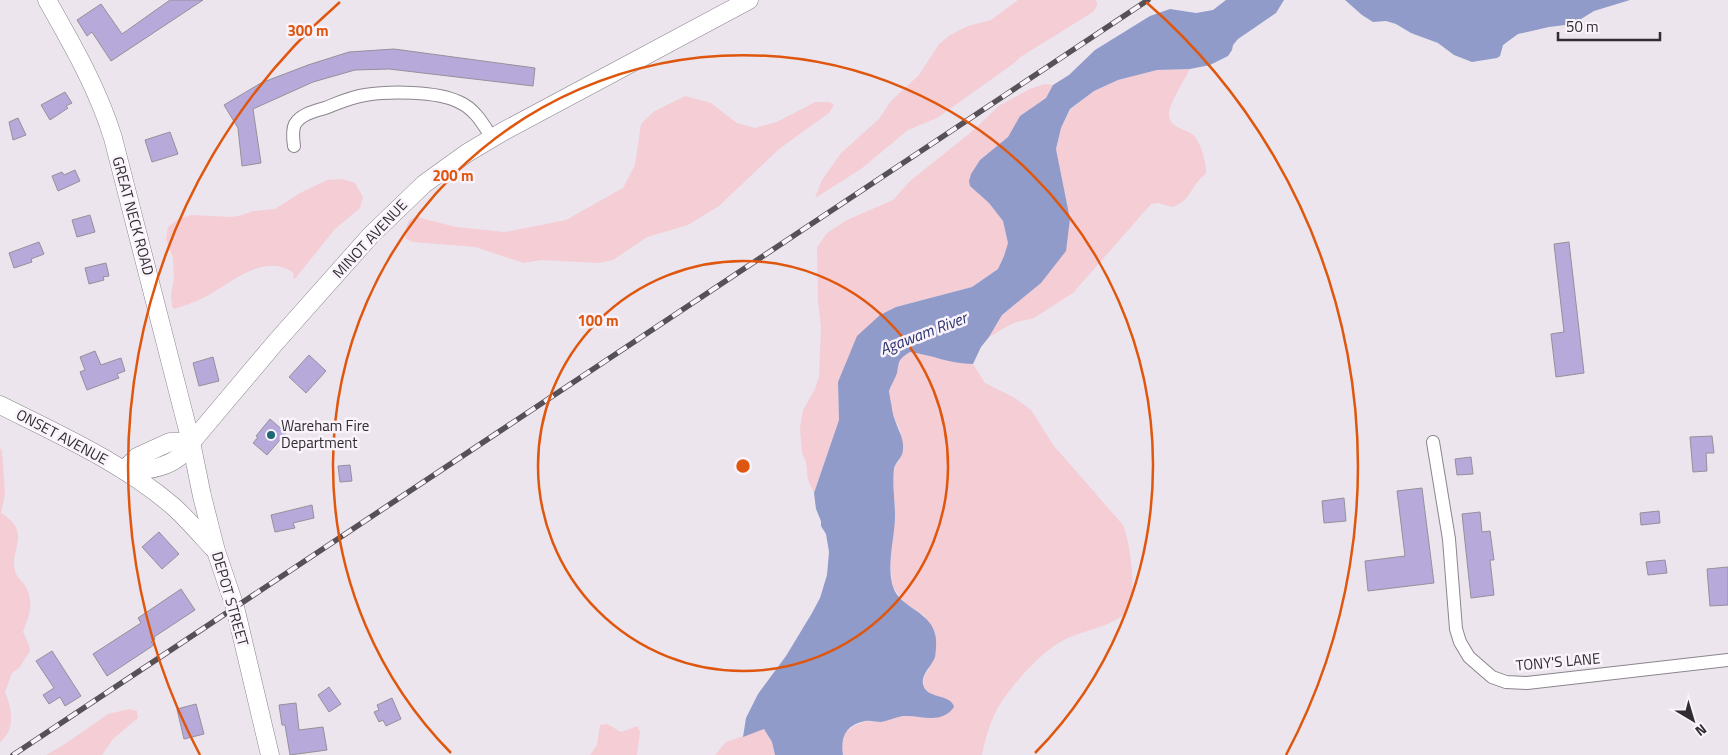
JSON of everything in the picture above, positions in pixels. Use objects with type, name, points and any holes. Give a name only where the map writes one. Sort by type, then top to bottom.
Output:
[{"type":"main road","name":"GREAT NECK ROAD","points":[[47,0],[94,86],[108,124],[135,221],[191,442]]},
{"type":"main road","name":"MINOT AVENUE","points":[[191,442],[371,235],[398,208],[449,165],[492,138],[749,0]]},
{"type":"main road","name":"ONSET AVENUE","points":[[0,405],[67,438],[124,470],[175,508],[216,551]]},
{"type":"main road","name":"ONSET AVENUE","points":[[124,470],[137,457],[170,442],[191,442]]},
{"type":"main road","name":"DEPOT STREET","points":[[191,442],[202,496],[216,551],[235,607],[270,755]]},
{"type":"street","points":[[294,146],[293,133],[295,125],[305,115],[356,97],[381,93],[429,95],[454,100],[474,112],[492,138]]},
{"type":"street","name":"TONY'S LANE","points":[[1433,442],[1449,539],[1456,629],[1464,650],[1484,672],[1499,681],[1527,683],[1728,660]]},
{"type":"shaded area","points":[[1018,0],[1095,0],[1097,6],[1093,12],[1022,56],[937,118],[908,130],[861,169],[815,198],[822,180],[841,153],[879,119],[891,101],[919,75],[939,44],[950,35],[968,26],[991,20]]},
{"type":"shaded area","points":[[1190,69],[1174,99],[1169,115],[1170,120],[1175,126],[1195,137],[1201,147],[1206,174],[1185,200],[1173,207],[1158,203],[1151,204],[1073,293],[1034,318],[1013,323],[989,337],[1002,315],[1041,283],[1070,219],[1056,149],[1061,128],[1071,109],[1094,91],[1118,80],[1157,70]]},
{"type":"shaded area","points":[[1045,84],[1053,85],[1046,98],[1020,116],[1008,137],[980,160],[970,186],[989,203],[1003,221],[1008,243],[998,269],[972,287],[896,307],[838,382],[839,420],[814,493],[808,480],[806,462],[802,453],[800,428],[803,410],[815,389],[819,376],[821,328],[818,302],[817,247],[827,233],[847,220],[893,200],[910,181],[970,133],[1000,105],[1032,88]]},
{"type":"shaded area","points":[[685,96],[711,103],[737,123],[755,128],[777,122],[815,102],[830,102],[834,105],[829,113],[779,149],[719,206],[688,225],[647,237],[613,260],[598,263],[541,260],[524,263],[475,247],[413,242],[406,239],[404,234],[409,220],[417,217],[456,227],[505,232],[566,220],[623,188],[635,165],[641,124],[653,112]]},
{"type":"shaded area","points":[[342,179],[355,183],[363,197],[360,208],[335,229],[294,280],[293,272],[282,267],[260,268],[238,277],[195,302],[174,309],[171,295],[174,279],[173,258],[166,239],[168,227],[180,218],[192,215],[231,217],[253,211],[275,209],[300,193],[327,180]]},
{"type":"shaded area","points":[[910,352],[956,363],[973,364],[985,383],[1015,398],[1031,410],[1054,446],[1123,525],[1128,543],[1132,569],[1132,594],[1127,611],[1114,621],[1064,640],[1036,661],[1001,702],[991,722],[982,755],[843,755],[842,744],[845,733],[854,726],[866,721],[881,722],[903,716],[939,717],[950,700],[931,694],[924,687],[923,682],[929,669],[925,616],[907,605],[893,588],[890,562],[895,515],[893,477],[895,466],[900,460],[901,433],[891,409],[889,392],[901,358]]},
{"type":"shaded area","points":[[0,448],[2,451],[5,494],[1,513],[11,520],[18,534],[14,563],[16,575],[24,584],[29,596],[30,608],[23,632],[30,651],[19,668],[12,673],[5,692],[11,712],[11,719],[9,731],[0,742]]},
{"type":"shaded area","points":[[130,709],[137,711],[138,718],[113,739],[102,755],[46,755],[108,714]]},
{"type":"shaded area","points":[[607,724],[621,732],[638,726],[640,732],[637,755],[590,755],[597,745],[600,725]]},
{"type":"shaded area","points":[[764,729],[772,742],[775,755],[715,755],[726,742]]},
{"type":"water","name":"Agawam River","points":[[1226,0],[1284,0],[1276,13],[1238,39],[1228,56],[1210,65],[1190,69],[1157,70],[1118,80],[1094,91],[1070,109],[1061,128],[1056,149],[1070,219],[1066,251],[1041,283],[1002,315],[981,347],[973,364],[956,363],[910,352],[899,362],[897,373],[889,391],[893,415],[903,445],[903,452],[895,466],[893,475],[895,524],[890,569],[891,578],[897,594],[927,620],[935,634],[935,657],[925,673],[923,684],[925,689],[933,695],[948,700],[954,707],[943,716],[931,718],[903,716],[881,722],[867,721],[853,725],[846,733],[842,743],[843,755],[775,755],[772,742],[764,729],[743,737],[746,718],[758,694],[786,656],[812,613],[820,598],[827,575],[829,552],[826,534],[821,526],[816,509],[814,493],[839,420],[838,382],[857,336],[880,315],[896,307],[972,287],[998,269],[1008,243],[1003,221],[989,203],[970,186],[971,174],[980,160],[1008,137],[1020,116],[1046,98],[1053,85],[1069,75],[1095,50],[1150,16],[1170,9],[1196,13],[1213,10]]},
{"type":"water","points":[[1345,0],[1630,0],[1594,11],[1573,24],[1518,34],[1503,45],[1500,56],[1497,58],[1472,62],[1454,55],[1438,43],[1411,33],[1396,24],[1386,21],[1373,22]]},
{"type":"building","points":[[170,0],[203,0],[111,61],[92,32],[87,36],[77,20],[101,4],[122,34]]},
{"type":"building","points":[[394,49],[535,68],[533,86],[389,69],[355,70],[313,82],[253,109],[261,163],[242,166],[238,128],[224,105],[261,83],[308,65],[349,52]]},
{"type":"building","points":[[65,92],[72,103],[66,106],[68,108],[50,120],[41,105]]},
{"type":"building","points":[[18,118],[26,135],[13,140],[9,122]]},
{"type":"building","points":[[170,132],[178,154],[152,162],[145,140]]},
{"type":"building","points":[[75,170],[80,181],[58,191],[52,176],[62,172],[64,175]]},
{"type":"building","points":[[90,215],[95,232],[77,237],[72,220]]},
{"type":"building","points":[[39,242],[44,254],[31,259],[32,262],[14,268],[9,253]]},
{"type":"building","points":[[1569,242],[1584,373],[1556,377],[1551,334],[1564,332],[1554,244]]},
{"type":"building","points":[[106,263],[109,276],[103,277],[104,280],[89,284],[85,268]]},
{"type":"building","points":[[95,351],[101,365],[121,358],[125,371],[117,374],[119,378],[87,390],[80,372],[85,370],[80,357]]},
{"type":"building","points":[[309,355],[326,371],[306,393],[289,377]]},
{"type":"building","points":[[213,357],[219,381],[199,386],[193,363]]},
{"type":"building","points":[[270,419],[286,433],[267,455],[253,443],[258,437],[256,436]]},
{"type":"building","points":[[1712,436],[1714,453],[1706,453],[1707,471],[1693,472],[1690,437]]},
{"type":"building","points":[[1471,457],[1473,474],[1457,475],[1455,459]]},
{"type":"building","points":[[350,465],[352,481],[340,482],[338,466]]},
{"type":"building","points":[[1422,488],[1434,583],[1368,591],[1365,561],[1405,556],[1397,491]]},
{"type":"building","points":[[1344,498],[1346,521],[1324,523],[1322,501]]},
{"type":"building","points":[[312,505],[314,518],[293,523],[295,528],[275,532],[271,515]]},
{"type":"building","points":[[1659,511],[1660,523],[1641,525],[1640,513]]},
{"type":"building","points":[[1480,512],[1482,532],[1490,531],[1494,560],[1490,560],[1494,595],[1471,598],[1462,514]]},
{"type":"building","points":[[159,532],[179,554],[162,569],[142,547]]},
{"type":"building","points":[[1665,560],[1667,573],[1648,575],[1646,562]]},
{"type":"building","points":[[1728,567],[1728,605],[1710,606],[1707,569]]},
{"type":"building","points":[[181,589],[195,610],[154,637],[155,639],[151,642],[154,645],[107,676],[93,654],[141,623],[138,618]]},
{"type":"building","points":[[52,651],[81,696],[65,706],[60,697],[49,704],[43,695],[54,688],[36,661]]},
{"type":"building","points":[[329,687],[341,704],[329,712],[318,695]]},
{"type":"building","points":[[392,698],[401,719],[386,726],[383,720],[379,722],[374,712],[379,710],[377,705]]},
{"type":"building","points":[[296,703],[299,730],[323,727],[327,750],[290,755],[285,725],[282,725],[279,705]]},
{"type":"building","points":[[196,704],[204,734],[184,739],[177,709]]},
{"type":"railway","points":[[13,755],[1148,0]]},
{"type":"place","name":"Wareham Fire Department","points":[[271,435]]}]
